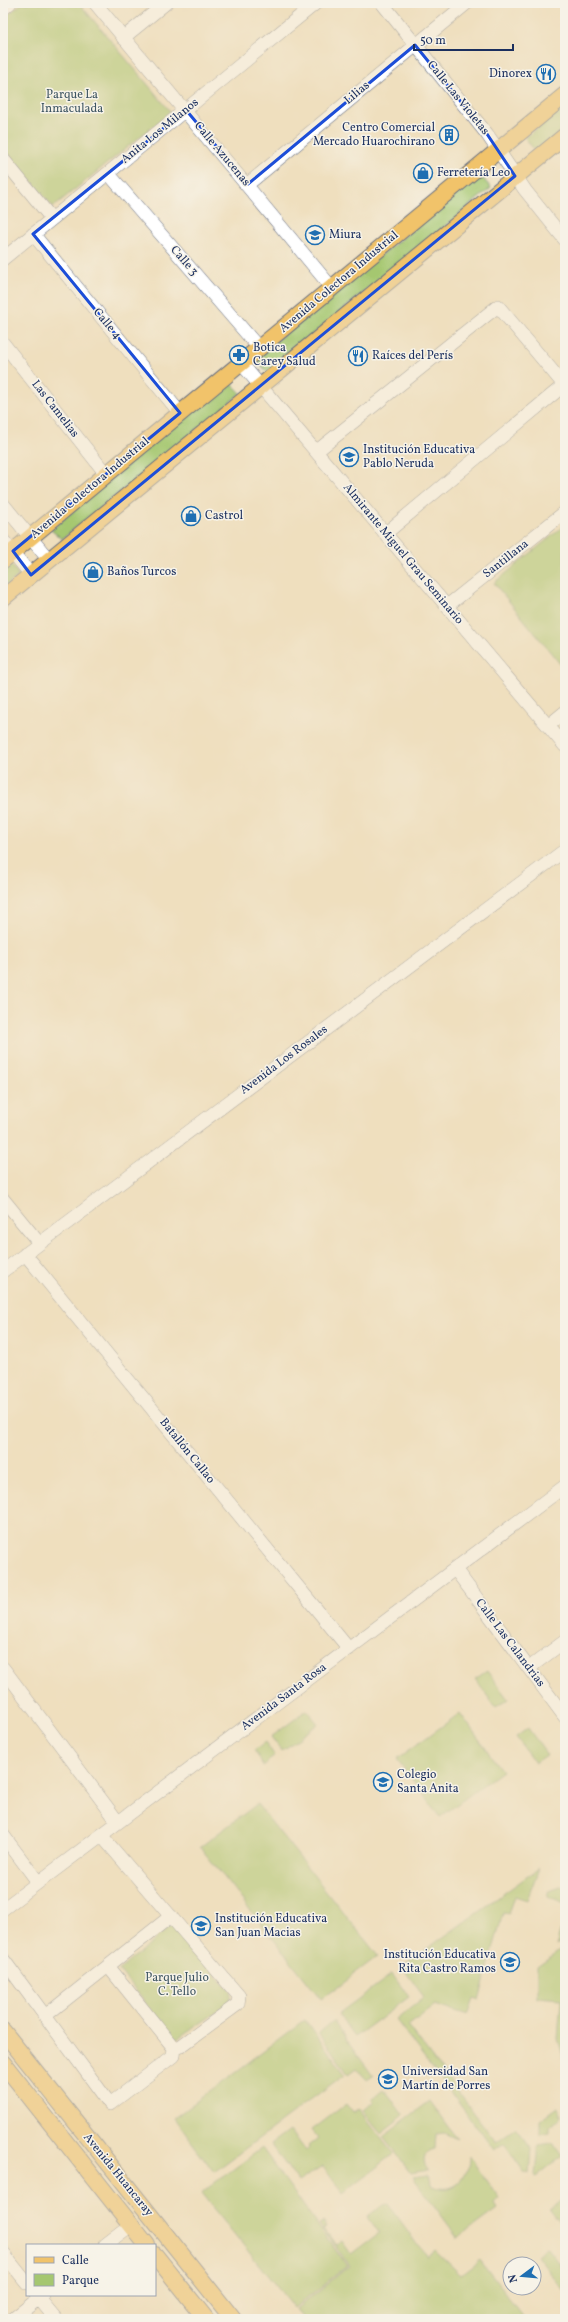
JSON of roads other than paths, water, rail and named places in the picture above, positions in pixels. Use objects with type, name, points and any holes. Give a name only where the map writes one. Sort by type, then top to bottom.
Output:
[{"type":"main road","name":"Avenida Colectora Industrial","points":[[6,550],[30,537],[565,95]]},
{"type":"main road","points":[[3,598],[565,136]]},
{"type":"main road","name":"Avenida Huancaray","points":[[3,2031],[233,2319]]},
{"type":"main road","name":"Avenida Huancaray","points":[[3,2063],[146,2244]]},
{"type":"main road","points":[[156,2256],[206,2319]]},
{"type":"street","points":[[3,9],[10,3]]},
{"type":"street","name":"Calle Azucenas","points":[[95,3],[123,38],[248,184],[332,288]]},
{"type":"street","points":[[123,38],[166,3]]},
{"type":"street","name":"Anita Los Milanos","points":[[3,259],[316,3]]},
{"type":"street","name":"Calle Las Violetas","points":[[382,3],[499,150],[515,176],[565,240]]},
{"type":"street","name":"Lilias","points":[[248,184],[467,3]]},
{"type":"street","points":[[3,159],[52,219]]},
{"type":"street","name":"Calle 3","points":[[108,173],[259,348]]},
{"type":"street","name":"Calle 4","points":[[33,234],[180,413]]},
{"type":"street","points":[[317,451],[498,306],[565,385],[386,533]]},
{"type":"street","name":"Las Camelias","points":[[3,343],[106,474]]},
{"type":"street","name":"Almirante Miguel Grau Seminario","points":[[241,363],[565,746]]},
{"type":"street","points":[[3,504],[49,560]]},
{"type":"street","name":"Santillana","points":[[447,606],[565,512]]},
{"type":"street","points":[[6,550],[31,575]]},
{"type":"street","points":[[548,726],[565,712]]},
{"type":"street","name":"Avenida Los Rosales","points":[[3,1271],[565,850]]},
{"type":"street","points":[[3,1199],[40,1243]]},
{"type":"street","name":"Batallón Callao","points":[[25,1254],[349,1649]]},
{"type":"street","name":"Avenida Santa Rosa","points":[[3,1908],[565,1486]]},
{"type":"street","name":"Calle Las Calandrias","points":[[455,1569],[565,1717]]},
{"type":"street","points":[[529,1668],[565,1641]]},
{"type":"street","points":[[3,1668],[118,1822]]},
{"type":"street","points":[[3,1835],[38,1882]]},
{"type":"street","points":[[101,1835],[239,1996],[240,2000],[238,2004],[181,2046],[174,2048]]},
{"type":"street","points":[[45,2016],[171,1916]]},
{"type":"street","points":[[3,1959],[110,2104],[173,2056],[174,2048],[108,1966]]},
{"type":"street","points":[[106,2244],[131,2224]]},
{"type":"street","points":[[3,2253],[26,2283]]},
{"type":"street","points":[[13,2319],[39,2296],[56,2319]]},
{"type":"place","name":"Dinorex","points":[[546,74]]},
{"type":"place","name":"Centro Comercial Mercado Huarochirano","points":[[449,135]]},
{"type":"place","name":"Ferretería Leo","points":[[423,173]]},
{"type":"place","name":"Miura","points":[[315,235]]},
{"type":"place","name":"Botica Carey Salud","points":[[239,355]]},
{"type":"place","name":"Raíces del Perís","points":[[358,356]]},
{"type":"place","name":"Institución Educativa Pablo Neruda","points":[[349,457]]},
{"type":"place","name":"Castrol","points":[[191,516]]},
{"type":"place","name":"Baños Turcos","points":[[93,572]]},
{"type":"place","name":"Colegio Santa Anita","points":[[383,1782]]},
{"type":"place","name":"Institución Educativa San Juan Macias","points":[[201,1926]]},
{"type":"place","name":"Institución Educativa Rita Castro Ramos","points":[[510,1962]]},
{"type":"place","name":"Universidad San Martín de Porres","points":[[388,2079]]},
{"type":"park label","name":"Parque La Inmaculada","points":[[72,102]]},
{"type":"park label","name":"Parque Julio C. Tello","points":[[177,1985]]}]
